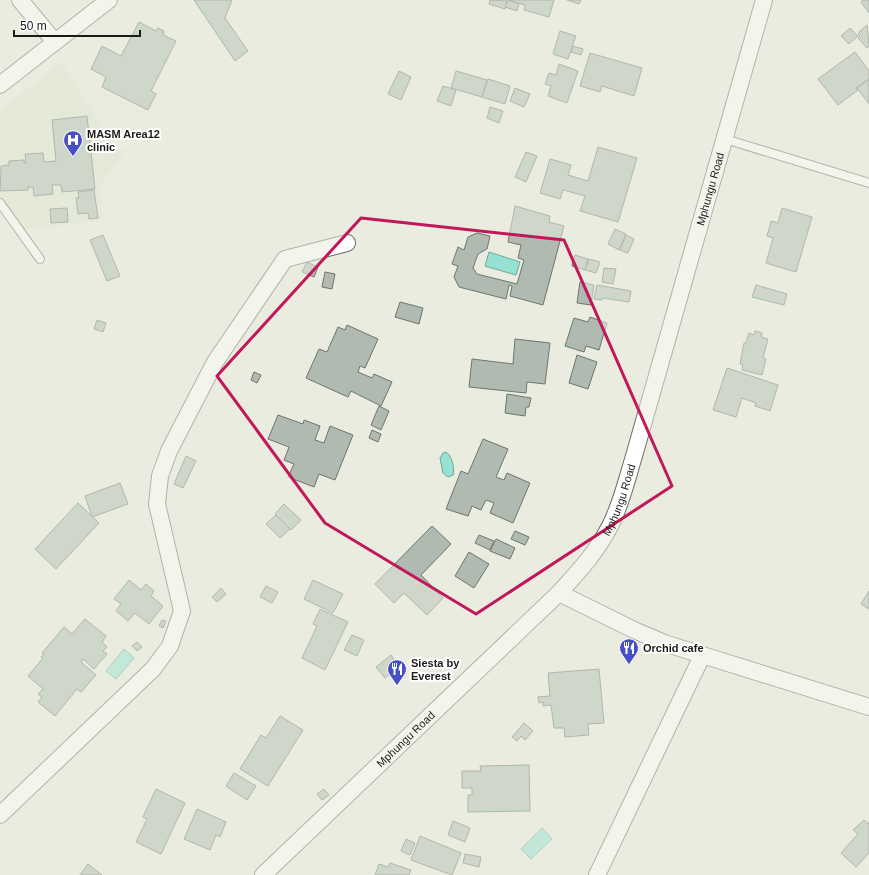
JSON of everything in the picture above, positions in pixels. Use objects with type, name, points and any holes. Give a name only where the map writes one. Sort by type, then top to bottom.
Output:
[{"type":"street","points":[[20,0],[56,42]]},
{"type":"street","points":[[0,85],[109,0]]},
{"type":"street","name":"Mphungu Road","points":[[263,875],[559,592],[589,560],[611,525],[634,456],[764,0]]},
{"type":"street","points":[[0,815],[153,669],[170,646],[182,611],[157,504],[160,476],[169,451],[215,362],[285,260],[347,243]]},
{"type":"street","points":[[559,592],[634,630],[702,656],[869,707]]},
{"type":"street","points":[[596,875],[702,656]]},
{"type":"lane","points":[[725,139],[869,183]]},
{"type":"lane","points":[[0,203],[40,259]]},
{"type":"highlighted area","points":[[361,218],[564,240],[672,486],[476,614],[325,523],[217,376]]},
{"type":"shaded area","points":[[62,62],[114,147],[125,151],[100,186],[102,220],[21,230],[0,198],[0,110]]},
{"type":"water","points":[[489,252],[520,262],[516,275],[485,266]]},
{"type":"water","points":[[446,452],[451,459],[454,469],[453,475],[448,477],[443,473],[440,458],[443,453]]},
{"type":"water","points":[[124,649],[134,658],[116,679],[106,671]]},
{"type":"water","points":[[542,828],[552,839],[531,859],[521,849]]},
{"type":"building","points":[[194,0],[232,0],[225,18],[248,51],[235,61]]},
{"type":"building","points":[[490,0],[507,1],[505,9],[489,4]]},
{"type":"building","points":[[507,0],[554,0],[549,17],[524,10],[525,5]]},
{"type":"building","points":[[508,0],[519,4],[517,11],[505,7]]},
{"type":"building","points":[[567,0],[581,0],[579,4]]},
{"type":"building","points":[[863,0],[869,0],[869,13],[861,2]]},
{"type":"building","points":[[139,22],[156,31],[158,28],[164,31],[163,35],[176,41],[151,91],[156,94],[148,110],[102,87],[106,77],[91,69],[102,46],[121,56]]},
{"type":"building","points":[[867,25],[869,46],[867,48],[858,38],[860,36],[858,33]]},
{"type":"building","points":[[850,28],[858,36],[849,44],[841,36]]},
{"type":"building","points":[[560,31],[576,36],[568,59],[553,54]]},
{"type":"building","points":[[573,46],[583,49],[581,55],[571,52]]},
{"type":"building","points":[[855,52],[869,71],[869,79],[856,88],[858,90],[838,105],[818,79]]},
{"type":"building","points":[[590,53],[642,68],[634,96],[602,86],[600,92],[580,86]]},
{"type":"building","points":[[559,64],[578,71],[567,103],[548,96],[551,86],[545,84],[549,73],[556,75]]},
{"type":"building","points":[[399,71],[411,77],[401,100],[388,94]]},
{"type":"building","points":[[456,71],[487,80],[482,97],[451,88]]},
{"type":"building","points":[[488,79],[510,86],[505,104],[482,97]]},
{"type":"building","points":[[869,79],[869,104],[857,88]]},
{"type":"building","points":[[443,86],[456,90],[451,106],[437,101]]},
{"type":"building","points":[[515,88],[530,94],[524,107],[510,101]]},
{"type":"building","points":[[490,107],[503,111],[499,123],[487,118]]},
{"type":"building","name":"MASM Area12 clinic","points":[[87,116],[95,189],[62,192],[61,185],[52,185],[53,194],[34,196],[33,187],[28,187],[28,190],[0,191],[1,166],[9,165],[9,161],[24,160],[24,163],[26,163],[25,154],[43,153],[44,162],[56,161],[52,120]]},
{"type":"building","points":[[598,147],[637,158],[618,222],[580,211],[585,196],[563,190],[560,199],[540,193],[550,159],[571,165],[568,175],[588,181]]},
{"type":"building","points":[[526,152],[537,156],[526,182],[515,177]]},
{"type":"building","points":[[94,190],[98,218],[89,219],[88,213],[78,214],[76,198],[79,198],[78,192]]},
{"type":"building","points":[[515,206],[550,216],[549,222],[564,226],[543,305],[510,296],[512,286],[509,285],[506,299],[459,287],[454,277],[458,266],[452,264],[458,247],[464,250],[468,237],[477,233],[490,236],[487,249],[478,254],[473,268],[477,274],[517,284],[524,260],[518,258],[521,245],[508,242]]},
{"type":"building","points":[[67,208],[68,222],[51,223],[50,209]]},
{"type":"building","points":[[782,208],[812,217],[796,272],[766,263],[773,238],[767,236],[771,221],[778,223]]},
{"type":"building","points":[[615,229],[626,234],[619,250],[608,244]]},
{"type":"building","points":[[103,235],[120,276],[107,281],[90,240]]},
{"type":"building","points":[[626,235],[634,239],[628,253],[620,250]]},
{"type":"building","points":[[575,255],[588,259],[585,270],[572,266]]},
{"type":"building","points":[[589,259],[600,262],[596,273],[585,270]]},
{"type":"building","points":[[307,262],[318,267],[314,277],[302,272]]},
{"type":"building","points":[[604,268],[616,269],[613,284],[602,282]]},
{"type":"building","points":[[325,272],[335,274],[332,289],[322,287]]},
{"type":"building","points":[[580,282],[594,285],[591,305],[577,303]]},
{"type":"building","points":[[597,285],[631,291],[629,302],[603,298],[602,300],[594,299]]},
{"type":"building","points":[[756,285],[787,294],[784,305],[752,297]]},
{"type":"building","points":[[400,302],[423,308],[419,324],[395,317]]},
{"type":"building","points":[[590,317],[607,323],[599,350],[586,346],[584,352],[565,346],[574,318],[588,322]]},
{"type":"building","points":[[97,320],[106,323],[103,332],[94,329]]},
{"type":"building","points":[[347,325],[378,339],[365,368],[360,366],[358,372],[372,378],[374,374],[392,382],[381,406],[351,391],[348,397],[306,378],[319,349],[327,352],[338,327],[345,330]]},
{"type":"building","points":[[755,331],[762,333],[761,337],[768,339],[763,358],[766,359],[762,375],[742,370],[743,365],[740,364],[744,343],[746,343],[749,333],[754,335]]},
{"type":"building","points":[[515,339],[550,343],[545,384],[527,382],[526,393],[469,387],[472,359],[513,364]]},
{"type":"building","points":[[577,355],[597,362],[588,389],[569,383]]},
{"type":"building","points":[[727,368],[778,385],[770,411],[755,406],[756,403],[742,398],[736,417],[713,410]]},
{"type":"building","points":[[254,372],[261,375],[257,383],[251,380]]},
{"type":"building","points":[[507,394],[531,398],[529,407],[526,407],[525,416],[505,413]]},
{"type":"building","points":[[379,406],[389,411],[381,430],[371,425]]},
{"type":"building","points":[[278,415],[303,424],[304,420],[320,426],[315,440],[324,443],[330,426],[353,435],[335,480],[319,474],[314,487],[288,477],[294,464],[284,460],[289,447],[268,439]]},
{"type":"building","points":[[372,430],[381,434],[378,442],[369,438]]},
{"type":"building","points":[[483,439],[508,449],[496,477],[504,480],[507,473],[530,483],[513,523],[490,513],[494,503],[486,500],[481,510],[472,506],[468,516],[446,509],[461,471],[468,474]]},
{"type":"building","points":[[186,456],[196,461],[183,488],[174,484]]},
{"type":"building","points":[[120,483],[128,504],[92,517],[85,496]]},
{"type":"building","points":[[78,503],[99,523],[56,569],[35,549]]},
{"type":"building","points":[[284,504],[301,520],[291,530],[275,514]]},
{"type":"building","points":[[276,515],[290,529],[280,538],[266,524]]},
{"type":"building","points":[[432,526],[451,544],[421,575],[443,598],[427,615],[404,593],[394,603],[375,584]]},
{"type":"building","points":[[515,531],[529,537],[525,545],[511,539]]},
{"type":"building","points":[[479,535],[494,541],[490,550],[475,543]]},
{"type":"building","points":[[496,539],[515,548],[510,559],[490,551]]},
{"type":"building","points":[[469,552],[489,564],[474,588],[455,576]]},
{"type":"building","points":[[129,580],[141,590],[146,584],[154,591],[151,596],[163,606],[149,624],[135,613],[128,621],[116,611],[121,604],[114,599]]},
{"type":"building","points":[[313,580],[343,594],[333,613],[304,599]]},
{"type":"building","points":[[266,586],[278,592],[272,603],[260,597]]},
{"type":"building","points":[[221,588],[226,594],[217,602],[212,597]]},
{"type":"building","points":[[869,591],[869,609],[861,604]]},
{"type":"building","points":[[320,609],[348,622],[325,670],[302,658],[317,626],[313,624]]},
{"type":"building","points":[[85,619],[106,636],[102,642],[107,647],[103,651],[107,654],[94,669],[83,659],[81,662],[96,675],[81,692],[77,689],[55,716],[38,702],[42,697],[38,694],[43,689],[28,676],[43,658],[41,657],[44,654],[42,653],[64,627],[72,634]]},
{"type":"building","points":[[162,620],[166,621],[163,628],[159,626]]},
{"type":"building","points":[[352,635],[364,640],[357,656],[344,650]]},
{"type":"building","points":[[137,642],[142,647],[137,651],[132,646]]},
{"type":"building","points":[[391,655],[399,666],[385,678],[376,667]]},
{"type":"building","points":[[599,669],[604,723],[588,724],[589,735],[565,737],[564,728],[554,728],[551,705],[543,706],[543,702],[539,703],[538,697],[550,696],[548,673]]},
{"type":"building","points":[[280,716],[303,730],[268,786],[240,769],[261,735],[266,738]]},
{"type":"building","points":[[524,723],[533,731],[525,740],[521,736],[517,741],[512,737]]},
{"type":"building","points":[[529,765],[530,811],[468,812],[468,795],[472,795],[472,788],[462,788],[462,771],[481,771],[480,766]]},
{"type":"building","points":[[234,773],[256,786],[247,800],[226,786]]},
{"type":"building","points":[[156,789],[185,803],[161,854],[136,842],[147,819],[143,817]]},
{"type":"building","points":[[324,789],[329,795],[322,800],[317,794]]},
{"type":"building","points":[[197,809],[226,822],[220,837],[216,835],[210,850],[184,839]]},
{"type":"building","points":[[864,820],[868,824],[869,822],[869,853],[856,867],[841,853],[858,834],[853,830]]},
{"type":"building","points":[[453,821],[470,828],[465,842],[448,835]]},
{"type":"building","points":[[420,836],[461,853],[452,875],[411,860]]},
{"type":"building","points":[[406,839],[415,843],[410,855],[401,851]]},
{"type":"building","points":[[465,854],[481,857],[479,867],[463,863]]},
{"type":"building","points":[[390,863],[411,870],[409,875],[375,875],[379,864],[388,867]]},
{"type":"building","points":[[88,864],[102,875],[80,875]]},
{"type":"place","name":"MASM Area12 clinic","points":[[73,157]]},
{"type":"place","name":"Orchid cafe","points":[[629,665]]},
{"type":"place","name":"Siesta by Everest","points":[[397,686]]}]
